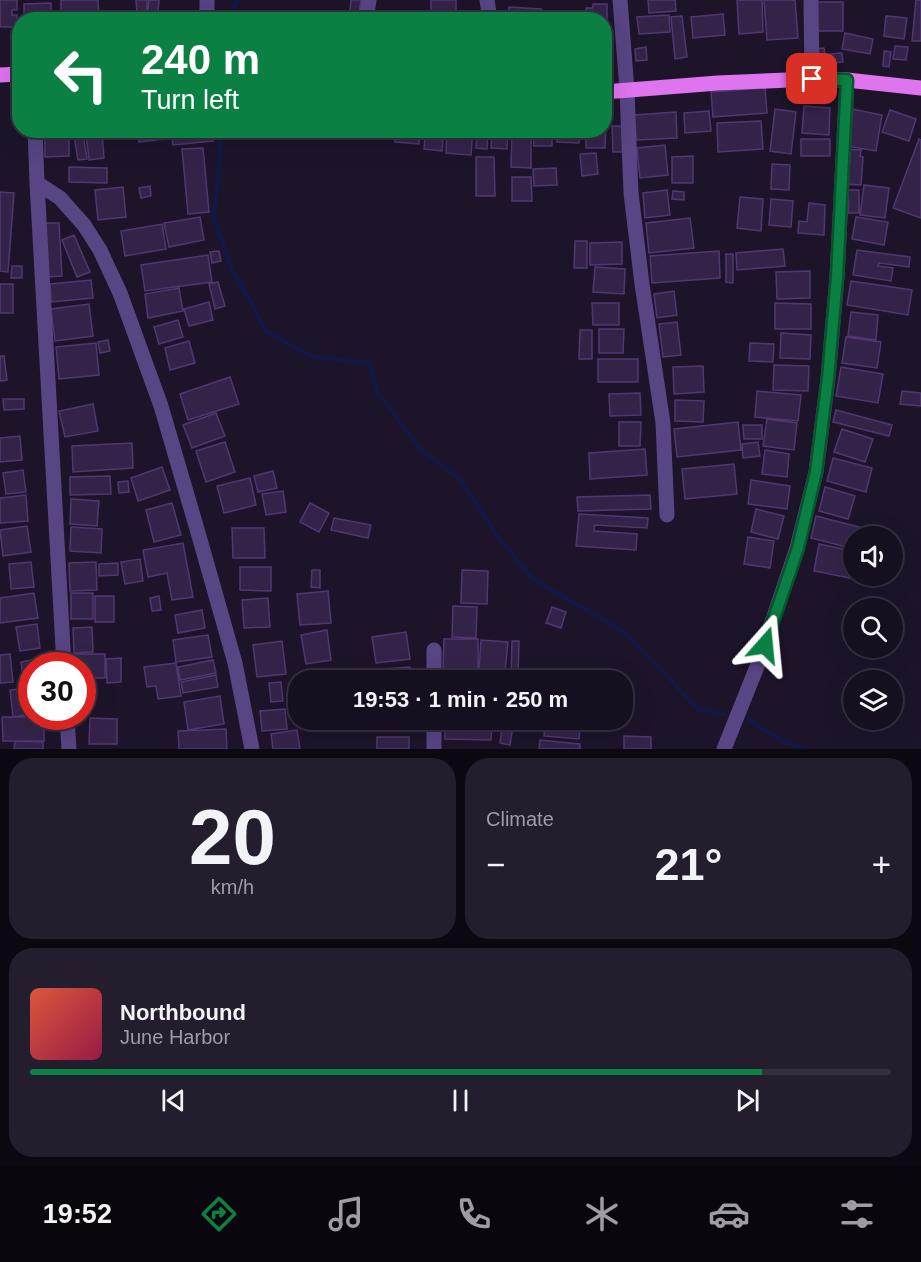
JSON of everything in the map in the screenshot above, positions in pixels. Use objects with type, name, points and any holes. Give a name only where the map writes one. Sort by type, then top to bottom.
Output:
[{"type":"main road","points":[[612,91],[812,79],[847,80],[921,88]]},
{"type":"street","points":[[620,0],[627,90],[631,193],[663,423],[667,515]]},
{"type":"street","points":[[810,0],[812,79]]},
{"type":"street","points":[[724,749],[758,664],[798,548],[816,472],[828,378],[837,277],[847,80]]},
{"type":"street","points":[[35,138],[63,652]]},
{"type":"street","points":[[37,183],[60,198],[84,225],[100,250],[120,293],[161,406],[199,536],[235,663],[252,749]]},
{"type":"street","points":[[434,650],[434,670]]},
{"type":"street","points":[[68,730],[69,749]]},
{"type":"street","points":[[434,730],[434,749]]},
{"type":"building","points":[[0,0],[17,0],[17,10],[12,10],[12,27],[0,27]]},
{"type":"building","points":[[61,0],[98,0],[99,12],[61,12]]},
{"type":"building","points":[[136,0],[147,0],[147,12],[137,12]]},
{"type":"building","points":[[149,0],[159,0],[158,12],[148,11]]},
{"type":"building","points":[[351,0],[361,0],[359,12],[350,12]]},
{"type":"building","points":[[431,0],[456,0],[456,12],[431,12]]},
{"type":"building","points":[[648,0],[675,0],[676,11],[649,13]]},
{"type":"building","points":[[737,0],[762,0],[763,32],[739,34]]},
{"type":"building","points":[[764,0],[795,0],[798,38],[767,40]]},
{"type":"building","points":[[916,0],[921,0],[921,41],[912,41]]},
{"type":"building","points":[[816,2],[843,2],[843,31],[816,31]]},
{"type":"building","points":[[51,3],[51,12],[24,12],[24,4]]},
{"type":"building","points":[[593,4],[607,4],[607,12],[586,12],[586,8],[593,8]]},
{"type":"building","points":[[509,7],[541,9],[541,12],[509,12]]},
{"type":"building","points":[[723,14],[725,35],[693,38],[691,17]]},
{"type":"building","points":[[669,15],[670,32],[639,34],[637,17]]},
{"type":"building","points":[[682,16],[687,57],[675,59],[671,17]]},
{"type":"building","points":[[886,16],[907,18],[904,39],[884,36]]},
{"type":"building","points":[[845,33],[873,39],[870,54],[842,49]]},
{"type":"building","points":[[895,46],[908,47],[906,60],[893,59]]},
{"type":"building","points":[[646,47],[647,60],[636,61],[635,49]]},
{"type":"building","points":[[824,48],[826,67],[815,68],[813,49]]},
{"type":"building","points":[[884,51],[891,52],[889,67],[883,66]]},
{"type":"building","points":[[842,53],[843,62],[831,63],[830,54]]},
{"type":"building","points":[[765,88],[767,113],[713,117],[711,92]]},
{"type":"building","points":[[804,106],[830,108],[829,135],[802,133]]},
{"type":"building","points":[[775,109],[796,112],[791,154],[770,151]]},
{"type":"building","points":[[852,109],[882,115],[876,151],[846,146]]},
{"type":"building","points":[[890,110],[916,119],[909,141],[882,132]]},
{"type":"building","points":[[709,111],[711,131],[685,133],[684,113]]},
{"type":"building","points":[[676,112],[677,138],[636,140],[634,115]]},
{"type":"building","points":[[761,121],[763,149],[718,152],[717,123]]},
{"type":"building","points":[[612,126],[622,126],[623,152],[613,152]]},
{"type":"building","points":[[45,138],[69,138],[69,156],[45,157]]},
{"type":"building","points":[[74,138],[84,138],[87,159],[78,160]]},
{"type":"building","points":[[87,138],[102,138],[104,158],[89,160]]},
{"type":"building","points":[[138,138],[165,138],[165,139],[139,142]]},
{"type":"building","points":[[172,138],[213,138],[213,141],[173,145]]},
{"type":"building","points":[[395,138],[419,138],[419,144],[395,142]]},
{"type":"building","points":[[425,138],[443,140],[442,151],[424,149]]},
{"type":"building","points":[[447,138],[472,138],[471,155],[446,153]]},
{"type":"building","points":[[477,138],[488,138],[487,149],[476,148]]},
{"type":"building","points":[[492,138],[508,138],[507,149],[491,148]]},
{"type":"building","points":[[512,138],[531,138],[531,168],[511,167]]},
{"type":"building","points":[[534,138],[552,138],[552,146],[534,146]]},
{"type":"building","points":[[557,138],[579,138],[579,143],[557,142]]},
{"type":"building","points":[[586,138],[605,138],[605,148],[586,148]]},
{"type":"building","points":[[801,139],[830,139],[830,156],[801,156]]},
{"type":"building","points":[[919,139],[921,140],[921,218],[893,208]]},
{"type":"building","points":[[665,145],[668,175],[640,178],[637,148]]},
{"type":"building","points":[[203,148],[209,212],[188,214],[182,149]]},
{"type":"building","points":[[846,149],[861,150],[860,156],[863,157],[861,185],[844,184]]},
{"type":"building","points":[[596,153],[598,174],[582,176],[580,154]]},
{"type":"building","points":[[693,156],[693,183],[672,183],[672,157]]},
{"type":"building","points":[[476,157],[494,157],[495,196],[476,196]]},
{"type":"building","points":[[772,164],[790,165],[789,190],[771,189]]},
{"type":"building","points":[[69,167],[107,168],[107,183],[69,182]]},
{"type":"building","points":[[556,168],[557,185],[534,186],[533,169]]},
{"type":"building","points":[[512,177],[531,177],[532,201],[512,201]]},
{"type":"building","points":[[864,185],[889,188],[885,218],[860,215]]},
{"type":"building","points":[[150,186],[151,196],[141,198],[139,188]]},
{"type":"building","points":[[123,187],[126,217],[98,220],[95,190]]},
{"type":"building","points":[[667,190],[670,215],[645,218],[643,193]]},
{"type":"building","points":[[845,190],[859,190],[859,213],[848,213],[849,200],[845,199]]},
{"type":"building","points":[[673,191],[684,192],[684,200],[672,199]]},
{"type":"building","points":[[0,192],[14,193],[8,272],[0,271]]},
{"type":"building","points":[[740,197],[763,199],[761,231],[737,228]]},
{"type":"building","points":[[771,199],[793,201],[791,227],[769,225]]},
{"type":"building","points":[[809,203],[825,205],[824,235],[798,233],[799,221],[807,222]]},
{"type":"building","points":[[200,217],[204,240],[169,247],[164,223]]},
{"type":"building","points":[[856,217],[888,222],[884,245],[852,239]]},
{"type":"building","points":[[690,218],[694,248],[649,253],[646,223]]},
{"type":"building","points":[[44,223],[59,223],[62,276],[47,277]]},
{"type":"building","points":[[162,224],[166,249],[125,256],[121,231]]},
{"type":"building","points":[[74,235],[90,272],[77,277],[62,240]]},
{"type":"building","points":[[575,241],[587,241],[587,268],[574,268]]},
{"type":"building","points":[[622,242],[622,264],[590,265],[590,243]]},
{"type":"building","points":[[783,249],[785,266],[737,270],[736,253]]},
{"type":"building","points":[[857,250],[910,257],[909,267],[879,263],[878,266],[893,268],[891,281],[853,275]]},
{"type":"building","points":[[219,251],[221,261],[212,263],[210,252]]},
{"type":"building","points":[[719,251],[720,278],[652,283],[650,256]]},
{"type":"building","points":[[726,254],[733,254],[733,283],[726,282]]},
{"type":"building","points":[[208,255],[212,282],[145,291],[141,265]]},
{"type":"building","points":[[12,266],[22,266],[22,278],[11,278]]},
{"type":"building","points":[[595,267],[625,269],[624,294],[593,292]]},
{"type":"building","points":[[810,271],[810,298],[777,299],[776,272]]},
{"type":"building","points":[[91,280],[93,298],[51,302],[50,284]]},
{"type":"building","points":[[851,281],[912,290],[908,315],[847,305]]},
{"type":"building","points":[[218,282],[225,306],[215,309],[209,284]]},
{"type":"building","points":[[0,284],[13,284],[13,313],[0,313]]},
{"type":"building","points":[[179,288],[183,311],[148,318],[145,294]]},
{"type":"building","points":[[674,291],[677,315],[657,318],[654,294]]},
{"type":"building","points":[[209,302],[213,320],[189,326],[184,309]]},
{"type":"building","points":[[592,303],[619,303],[619,325],[593,325]]},
{"type":"building","points":[[775,303],[811,304],[811,329],[775,329]]},
{"type":"building","points":[[89,304],[93,336],[55,341],[51,309]]},
{"type":"building","points":[[851,312],[878,315],[876,340],[848,336]]},
{"type":"building","points":[[178,320],[183,337],[159,344],[154,327]]},
{"type":"building","points":[[677,322],[681,355],[663,357],[659,324]]},
{"type":"building","points":[[599,329],[624,329],[623,353],[599,353]]},
{"type":"building","points":[[580,330],[592,330],[592,359],[579,359]]},
{"type":"building","points":[[781,333],[811,335],[810,359],[780,358]]},
{"type":"building","points":[[846,337],[881,342],[877,368],[842,363]]},
{"type":"building","points":[[108,340],[110,351],[100,353],[98,342]]},
{"type":"building","points":[[189,341],[195,363],[170,370],[165,348]]},
{"type":"building","points":[[96,343],[99,375],[59,379],[56,347]]},
{"type":"building","points":[[750,343],[774,344],[773,362],[749,361]]},
{"type":"building","points":[[0,356],[4,356],[7,380],[0,381]]},
{"type":"building","points":[[598,359],[638,359],[638,382],[598,382]]},
{"type":"building","points":[[774,365],[809,366],[808,391],[773,390]]},
{"type":"building","points":[[703,366],[704,392],[674,394],[673,367]]},
{"type":"building","points":[[841,367],[883,374],[878,403],[836,396]]},
{"type":"building","points":[[230,377],[239,404],[188,420],[180,394]]},
{"type":"building","points":[[757,391],[801,395],[798,421],[755,417]]},
{"type":"building","points":[[902,391],[921,393],[921,406],[900,404]]},
{"type":"building","points":[[640,393],[641,415],[610,416],[609,394]]},
{"type":"building","points":[[3,399],[24,399],[24,409],[4,410]]},
{"type":"building","points":[[675,400],[704,401],[703,422],[675,421]]},
{"type":"building","points":[[93,404],[98,431],[65,437],[59,411]]},
{"type":"building","points":[[836,410],[892,425],[889,436],[833,422]]},
{"type":"building","points":[[216,413],[225,436],[192,448],[183,425]]},
{"type":"building","points":[[767,419],[797,423],[794,450],[763,446]]},
{"type":"building","points":[[619,422],[641,422],[640,446],[619,446]]},
{"type":"building","points":[[738,422],[741,450],[677,457],[674,429]]},
{"type":"building","points":[[743,425],[762,425],[762,439],[744,439]]},
{"type":"building","points":[[842,429],[873,439],[865,462],[834,452]]},
{"type":"building","points":[[20,436],[22,460],[0,462],[0,438]]},
{"type":"building","points":[[225,442],[235,472],[206,482],[196,451]]},
{"type":"building","points":[[758,442],[760,456],[743,458],[742,444]]},
{"type":"building","points":[[132,443],[133,468],[73,472],[72,446]]},
{"type":"building","points":[[645,449],[647,475],[590,479],[589,453]]},
{"type":"building","points":[[765,450],[789,454],[787,477],[762,474]]},
{"type":"building","points":[[833,458],[872,468],[866,492],[827,481]]},
{"type":"building","points":[[734,464],[737,494],[685,499],[682,469]]},
{"type":"building","points":[[162,467],[170,490],[138,501],[131,478]]},
{"type":"building","points":[[23,470],[26,492],[6,494],[3,473]]},
{"type":"building","points":[[273,471],[277,488],[258,492],[254,476]]},
{"type":"building","points":[[110,476],[111,494],[70,495],[70,477]]},
{"type":"building","points":[[250,478],[256,505],[224,513],[217,486]]},
{"type":"building","points":[[751,480],[790,486],[787,509],[748,504]]},
{"type":"building","points":[[128,481],[129,492],[119,493],[118,482]]},
{"type":"building","points":[[825,487],[855,496],[848,519],[819,511]]},
{"type":"building","points":[[283,491],[286,512],[266,515],[262,494]]},
{"type":"building","points":[[26,495],[28,521],[0,523],[0,498]]},
{"type":"building","points":[[650,495],[651,509],[578,511],[577,497]]},
{"type":"building","points":[[71,499],[99,501],[97,526],[70,524]]},
{"type":"building","points":[[172,503],[181,535],[154,542],[146,510]]},
{"type":"building","points":[[310,503],[329,513],[319,532],[300,522]]},
{"type":"building","points":[[756,509],[784,516],[778,539],[751,532]]},
{"type":"building","points":[[579,514],[648,518],[647,528],[595,525],[594,531],[637,534],[636,550],[576,546]]},
{"type":"building","points":[[816,516],[855,526],[843,526],[843,546],[811,538]]},
{"type":"building","points":[[334,518],[371,525],[368,538],[331,530]]},
{"type":"building","points":[[27,526],[31,552],[3,556],[0,530]]},
{"type":"building","points":[[71,527],[102,529],[101,553],[70,551]]},
{"type":"building","points":[[232,528],[264,528],[265,558],[233,558]]},
{"type":"building","points":[[748,537],[774,541],[770,568],[744,564]]},
{"type":"building","points":[[183,543],[193,597],[172,600],[167,573],[148,577],[143,550]]},
{"type":"building","points":[[819,544],[843,549],[843,577],[814,571]]},
{"type":"building","points":[[140,559],[143,581],[125,584],[121,562]]},
{"type":"building","points":[[31,562],[34,587],[11,589],[9,564]]},
{"type":"building","points":[[96,562],[97,590],[70,591],[69,563]]},
{"type":"building","points":[[118,563],[118,575],[99,576],[99,564]]},
{"type":"building","points":[[240,567],[271,567],[271,591],[240,590]]},
{"type":"building","points":[[312,570],[320,570],[320,588],[311,587]]},
{"type":"building","points":[[462,570],[488,571],[487,604],[461,603]]},
{"type":"building","points":[[328,591],[331,623],[300,625],[297,594]]},
{"type":"building","points":[[34,593],[38,618],[0,623],[0,598]]},
{"type":"building","points":[[71,593],[93,593],[93,619],[71,619]]},
{"type":"building","points":[[95,596],[114,596],[114,622],[95,622]]},
{"type":"building","points":[[159,596],[161,610],[152,611],[150,598]]},
{"type":"building","points":[[268,598],[270,627],[244,628],[242,600]]},
{"type":"building","points":[[453,606],[477,607],[476,638],[452,637]]},
{"type":"building","points":[[552,607],[566,612],[561,628],[546,623]]},
{"type":"building","points":[[202,610],[205,628],[178,633],[175,615]]},
{"type":"building","points":[[37,624],[40,648],[20,651],[16,627]]},
{"type":"building","points":[[92,627],[93,652],[74,652],[73,628]]},
{"type":"building","points":[[327,630],[331,660],[306,664],[301,635]]},
{"type":"building","points":[[406,632],[410,659],[376,663],[372,637]]},
{"type":"building","points":[[208,635],[212,657],[176,662],[173,640]]},
{"type":"building","points":[[444,639],[478,639],[478,670],[443,669]]},
{"type":"building","points":[[481,640],[508,642],[505,670],[479,670]]},
{"type":"building","points":[[282,641],[286,674],[257,677],[253,645]]},
{"type":"building","points":[[512,641],[519,641],[518,670],[511,670]]},
{"type":"building","points":[[10,654],[13,682],[0,683],[0,655]]},
{"type":"building","points":[[96,654],[105,654],[105,678],[96,678]]},
{"type":"building","points":[[121,658],[121,682],[107,683],[106,659]]},
{"type":"building","points":[[213,660],[216,673],[180,680],[178,667]]},
{"type":"building","points":[[176,663],[181,696],[158,699],[156,686],[147,687],[144,667]]},
{"type":"building","points":[[410,667],[410,670],[384,670]]},
{"type":"building","points":[[216,675],[218,687],[183,693],[181,682]]},
{"type":"building","points":[[281,682],[283,701],[271,702],[269,683]]},
{"type":"building","points":[[18,689],[18,716],[13,717],[10,690]]},
{"type":"building","points":[[220,696],[224,724],[188,730],[184,702]]},
{"type":"building","points":[[285,709],[287,729],[262,731],[260,711]]},
{"type":"building","points":[[2,717],[18,717],[18,730],[44,730],[44,741],[3,741]]},
{"type":"building","points":[[96,718],[117,719],[117,744],[89,744],[90,730],[96,730]]},
{"type":"building","points":[[226,729],[227,749],[179,749],[178,731]]},
{"type":"building","points":[[297,730],[300,749],[273,749],[271,734]]},
{"type":"building","points":[[445,730],[492,730],[491,740],[445,739]]},
{"type":"building","points":[[502,730],[512,730],[510,745],[500,743]]},
{"type":"building","points":[[544,730],[580,730],[579,739],[544,736]]},
{"type":"building","points":[[624,736],[651,737],[651,749],[624,749]]},
{"type":"building","points":[[377,737],[409,737],[409,749],[377,749]]},
{"type":"building","points":[[540,740],[580,744],[580,749],[539,749]]},
{"type":"building","points":[[15,741],[43,742],[43,749],[14,749]]},
{"type":"waterway","points":[[232,12],[237,0]]},
{"type":"waterway","points":[[221,138],[214,218],[233,272],[265,331],[313,357],[369,363],[377,391],[420,449],[461,480],[498,537],[533,579],[624,632],[698,709],[724,714]]},
{"type":"waterway","points":[[748,719],[782,741],[805,749]]},
{"type":"route","points":[[765,645],[798,548],[816,472],[828,378],[837,277],[847,80],[812,79]]}]
